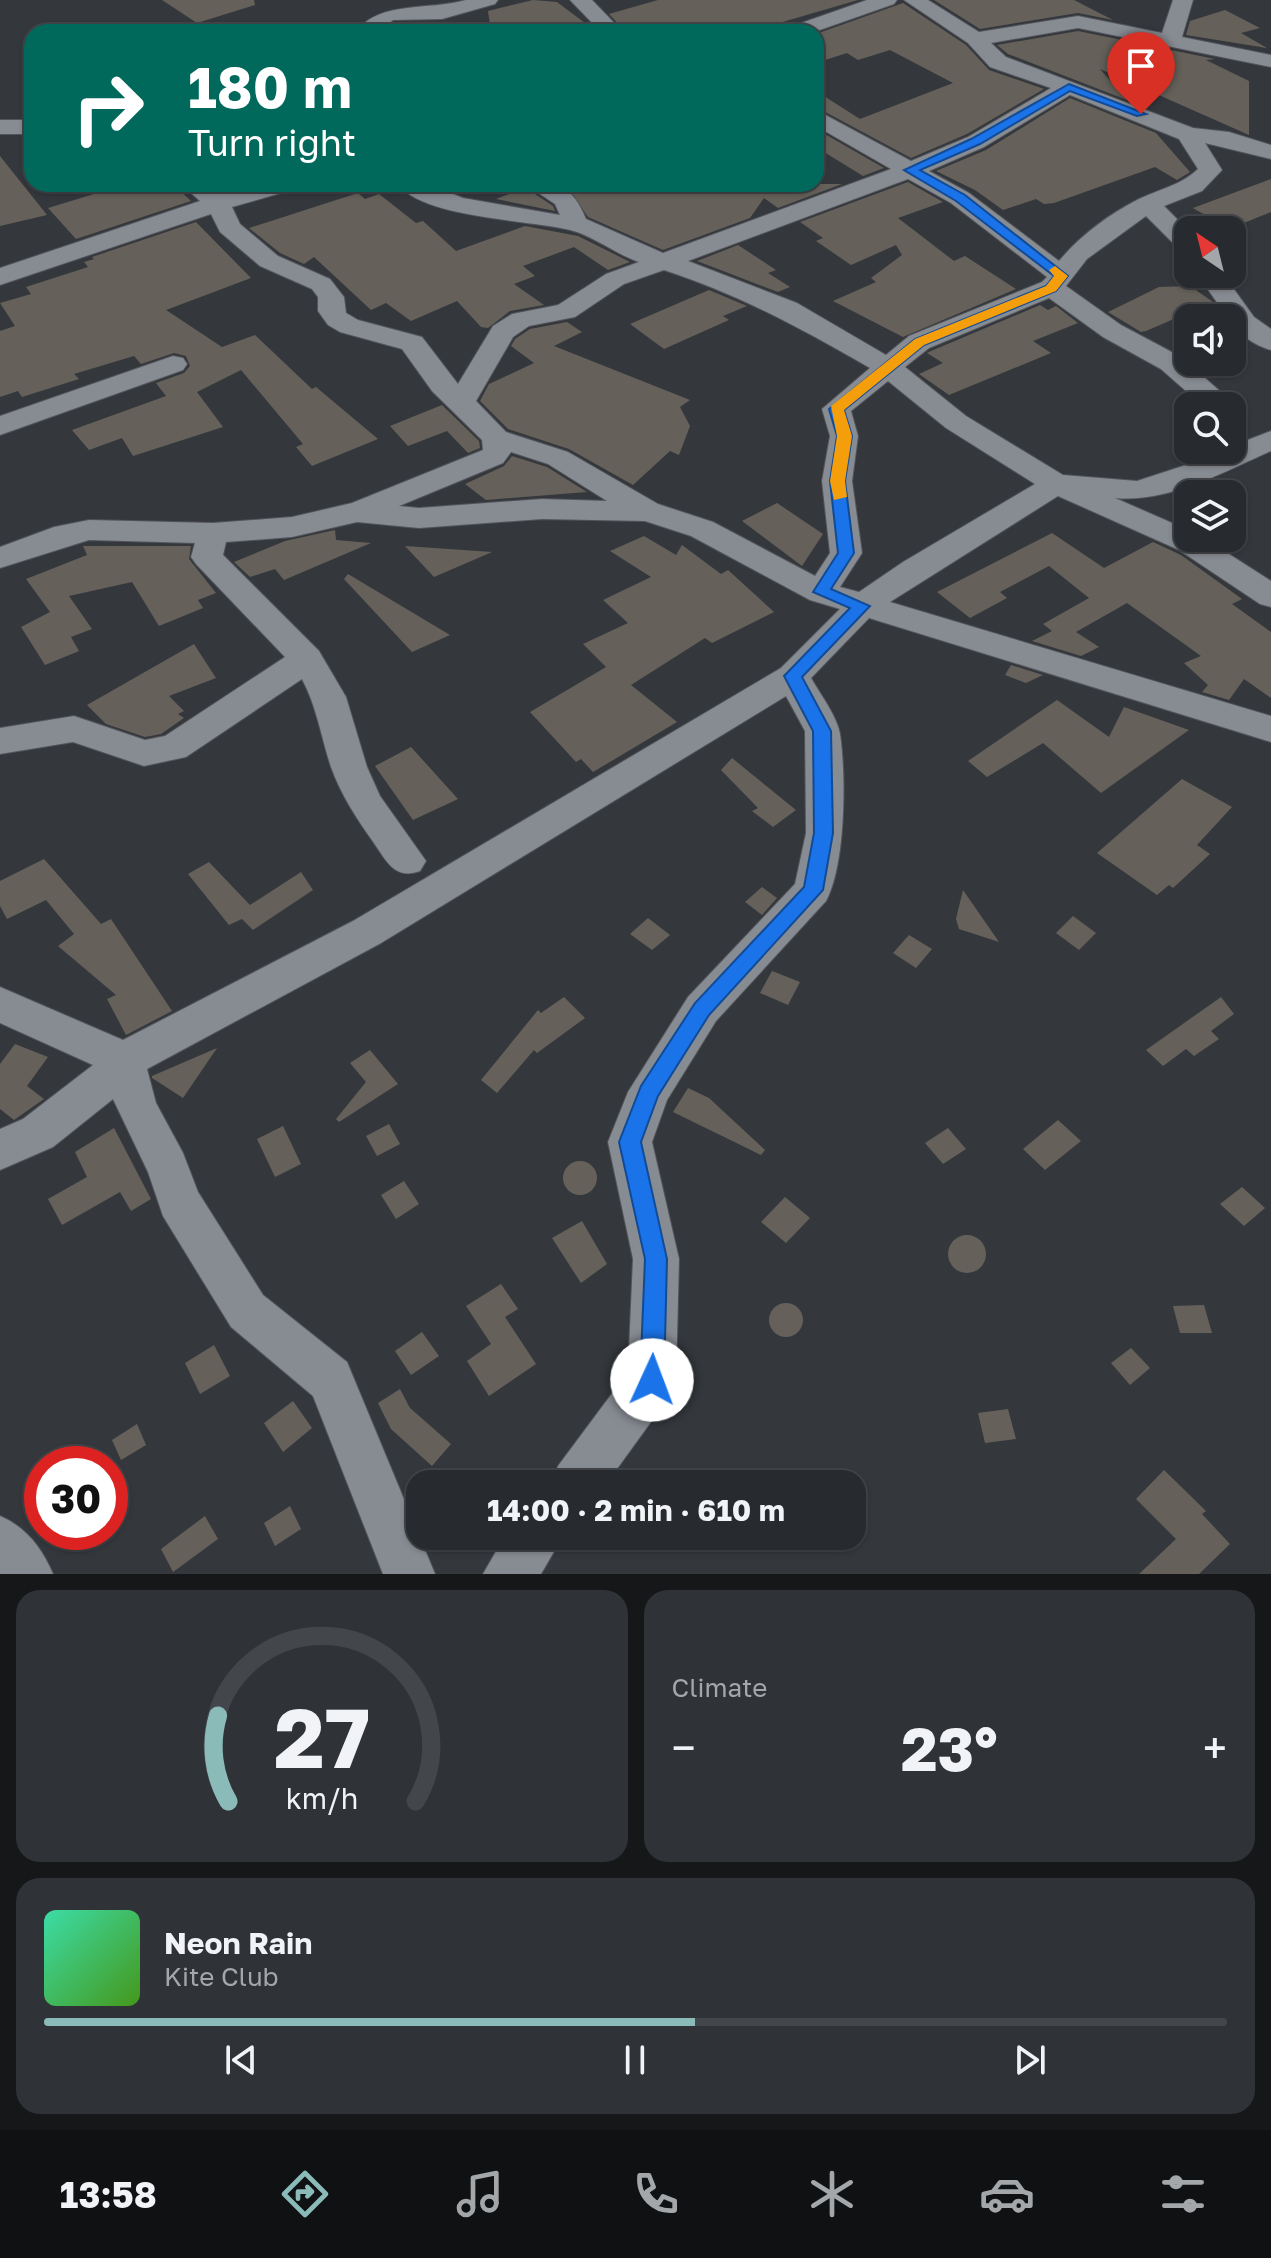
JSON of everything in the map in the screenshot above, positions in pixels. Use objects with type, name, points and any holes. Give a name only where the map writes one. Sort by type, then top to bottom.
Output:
[{"type":"street","points":[[375,24],[388,14],[442,13],[488,0]]},
{"type":"street","points":[[580,0],[605,24]]},
{"type":"street","points":[[817,24],[887,0]]},
{"type":"street","points":[[914,0],[975,39],[998,62],[1188,134],[1229,139],[1271,152]]},
{"type":"street","points":[[1171,39],[1183,0]]},
{"type":"street","points":[[975,39],[1078,22],[1271,61]]},
{"type":"street","points":[[461,402],[502,332],[510,325],[566,311],[615,279],[910,170],[976,142],[1069,87]]},
{"type":"street","points":[[824,122],[960,198],[1112,331],[1171,363],[1204,392]]},
{"type":"street","points":[[0,127],[24,127]]},
{"type":"street","points":[[821,592],[846,553],[837,481],[844,436],[836,409],[919,342],[1056,282],[1078,254],[1114,224],[1148,204],[1194,186],[1210,170],[1188,134]]},
{"type":"street","points":[[204,192],[218,203],[229,227],[245,242],[269,261],[327,291],[331,311],[337,319],[349,326],[412,343],[442,385],[496,438],[558,458],[647,511],[702,529],[821,592],[1271,729]]},
{"type":"street","points":[[0,277],[258,192]]},
{"type":"street","points":[[424,192],[439,200],[478,211],[518,214],[548,223],[575,223],[662,262],[721,280],[788,309],[889,368],[956,422],[1056,484],[1190,543],[1271,596]]},
{"type":"street","points":[[552,192],[566,200],[575,223]]},
{"type":"street","points":[[1148,204],[1174,230]]},
{"type":"street","points":[[1220,288],[1245,323],[1271,342]]},
{"type":"street","points":[[0,426],[173,364]]},
{"type":"street","points":[[1246,425],[1270,441]]},
{"type":"street","points":[[0,558],[65,534],[89,530],[213,533],[292,527],[357,512],[493,457],[498,450],[496,438]]},
{"type":"street","points":[[0,1150],[38,1133],[111,1076],[124,1060],[221,1012],[297,966],[367,932],[793,676],[862,606],[914,569],[989,527],[1056,484],[1138,491],[1194,474],[1270,441]]},
{"type":"street","points":[[357,512],[419,518],[542,509],[647,511]]},
{"type":"street","points":[[213,533],[207,557],[307,659],[329,697],[349,767],[365,803],[407,861]]},
{"type":"street","points":[[0,741],[74,729],[144,753],[174,748],[307,659]]},
{"type":"street","points":[[586,1470],[652,1380],[656,1259],[630,1142],[649,1092],[702,1009],[813,890],[824,833],[822,731],[793,676]]},
{"type":"street","points":[[0,1004],[124,1060]]},
{"type":"street","points":[[124,1060],[136,1107],[168,1167],[179,1201],[247,1311],[330,1379],[409,1574]]},
{"type":"street","points":[[0,1542],[27,1574]]},
{"type":"street","points":[[509,1574],[527,1550]]},
{"type":"building","points":[[162,0],[254,0],[255,5],[197,23]]},
{"type":"building","points":[[533,0],[557,2],[586,24],[490,24],[488,11]]},
{"type":"building","points":[[658,0],[858,0],[776,24],[618,24],[609,14]]},
{"type":"building","points":[[934,0],[1074,0],[1113,20],[1078,13],[980,29]]},
{"type":"building","points":[[903,3],[966,45],[989,70],[1044,89],[967,134],[911,158],[824,111],[824,96],[860,119],[953,83],[890,50],[858,60],[847,53],[824,60],[824,31]]},
{"type":"building","points":[[1225,10],[1260,28],[1241,33],[1267,48],[1186,35],[1190,21]]},
{"type":"building","points":[[1078,31],[1215,59],[1206,60],[1249,81],[1249,135],[1100,69],[1127,100],[1008,54],[997,45]]},
{"type":"building","points":[[1070,98],[1156,133],[1190,172],[1177,180],[1155,167],[1054,203],[1044,204],[1036,199],[1003,210],[975,190],[936,171],[986,150]]},
{"type":"building","points":[[824,134],[884,168],[863,176],[824,152]]},
{"type":"building","points":[[0,156],[24,186],[24,192],[29,192],[47,215],[0,226]]},
{"type":"building","points":[[1271,179],[1271,212],[1246,222],[1246,216],[1207,216],[1193,208]]},
{"type":"building","points":[[908,182],[943,202],[898,218],[954,261],[965,256],[1016,289],[903,337],[833,301],[876,282],[871,278],[902,255],[896,245],[851,265],[816,241],[823,238],[800,222]]},
{"type":"building","points":[[824,184],[842,184],[824,191]]},
{"type":"building","points":[[101,192],[181,192],[191,201],[76,239],[48,208]]},
{"type":"building","points":[[515,192],[532,192],[553,206],[555,211],[496,199]]},
{"type":"building","points":[[571,192],[821,192],[778,208],[764,198],[750,218],[663,250],[588,217]]},
{"type":"building","points":[[358,193],[365,199],[379,194],[416,223],[423,221],[456,251],[525,226],[578,236],[630,262],[608,270],[574,247],[523,266],[535,276],[514,284],[544,305],[510,311],[488,328],[481,327],[457,301],[411,321],[386,303],[371,310],[314,257],[304,264],[280,253],[249,228]]},
{"type":"building","points":[[196,222],[251,278],[166,310],[222,347],[255,335],[312,389],[316,387],[378,439],[312,466],[296,447],[303,444],[241,370],[197,392],[223,427],[133,456],[122,438],[89,450],[72,430],[166,396],[156,383],[184,373],[190,366],[186,356],[174,353],[141,364],[134,356],[74,374],[79,379],[22,397],[18,391],[0,397],[0,331],[15,326],[0,303],[31,294],[26,287],[88,267],[84,262],[94,259],[92,257]]},
{"type":"building","points":[[738,245],[776,270],[768,273],[790,287],[778,292],[697,261]]},
{"type":"building","points":[[1159,287],[1193,288],[1213,302],[1174,304],[1174,319],[1141,332],[1108,312]]},
{"type":"building","points":[[709,290],[747,306],[723,316],[729,320],[664,349],[630,324]]},
{"type":"building","points":[[1040,305],[1048,310],[1056,306],[1078,323],[1033,341],[1051,353],[949,395],[919,374],[943,363],[927,353]]},
{"type":"building","points":[[567,322],[582,332],[554,346],[690,400],[680,407],[690,426],[679,455],[670,451],[633,485],[569,449],[508,429],[480,401],[489,384],[534,363],[511,346],[515,339],[530,329]]},
{"type":"building","points":[[442,405],[479,441],[480,448],[468,453],[447,431],[408,446],[390,426]]},
{"type":"building","points":[[512,456],[547,467],[587,492],[486,500],[465,484],[504,466]]},
{"type":"building","points":[[777,503],[823,534],[802,566],[742,521]]},
{"type":"building","points":[[335,530],[336,540],[371,543],[284,580],[275,569],[250,577],[234,562],[285,541]]},
{"type":"building","points":[[1052,533],[1104,568],[1153,542],[1181,555],[1242,599],[1232,604],[1271,632],[1271,698],[1244,679],[1229,700],[1202,692],[1208,685],[1184,663],[1201,656],[1127,603],[1076,632],[1099,647],[1081,656],[1032,641],[1052,631],[1043,624],[1089,598],[1049,566],[1000,592],[1007,598],[970,618],[937,592]]},
{"type":"building","points":[[644,536],[676,555],[682,545],[721,574],[728,570],[774,612],[712,643],[705,638],[631,685],[677,722],[593,772],[581,759],[576,762],[530,712],[606,667],[583,644],[628,623],[603,600],[651,577],[610,551]]},
{"type":"building","points":[[83,546],[191,546],[189,559],[216,593],[198,600],[203,608],[159,626],[132,582],[69,596],[92,629],[71,637],[79,651],[45,665],[21,627],[50,612],[26,579],[87,555]]},
{"type":"building","points":[[405,546],[492,552],[434,577]]},
{"type":"building","points":[[348,574],[450,635],[412,652],[344,579]]},
{"type":"building","points":[[194,644],[216,678],[169,696],[184,711],[178,714],[184,718],[161,734],[145,737],[106,724],[87,705]]},
{"type":"building","points":[[1011,665],[1043,675],[1026,683],[1005,675]]},
{"type":"building","points":[[1057,700],[1109,737],[1124,707],[1189,730],[1101,793],[1043,743],[987,777],[968,761]]},
{"type":"building","points":[[411,747],[458,799],[413,820],[375,766]]},
{"type":"building","points":[[732,758],[796,810],[773,827],[752,811],[758,808],[721,770]]},
{"type":"building","points":[[1182,779],[1232,807],[1197,845],[1210,854],[1173,888],[1169,885],[1157,895],[1097,853]]},
{"type":"building","points":[[44,859],[101,924],[111,919],[172,1011],[126,1035],[107,999],[116,995],[58,946],[74,934],[46,900],[7,919],[0,906],[0,881]]},
{"type":"building","points":[[209,862],[250,905],[301,872],[313,890],[253,930],[242,919],[229,925],[188,874]]},
{"type":"building","points":[[762,887],[777,898],[762,915],[745,902]]},
{"type":"building","points":[[963,890],[999,942],[959,929],[956,919]]},
{"type":"building","points":[[1073,916],[1096,933],[1079,950],[1056,933]]},
{"type":"building","points":[[648,918],[670,935],[652,950],[630,934]]},
{"type":"building","points":[[909,935],[932,949],[916,968],[893,953]]},
{"type":"building","points":[[772,971],[800,982],[788,1005],[760,993]]},
{"type":"building","points":[[564,997],[585,1018],[537,1053],[534,1050],[497,1093],[481,1080],[538,1010],[541,1013]]},
{"type":"building","points":[[1221,997],[1234,1014],[1211,1031],[1219,1039],[1194,1056],[1186,1049],[1163,1066],[1146,1050]]},
{"type":"building","points":[[15,1044],[48,1057],[27,1086],[44,1099],[14,1120],[0,1109],[0,1064]]},
{"type":"building","points":[[217,1048],[183,1098],[152,1078],[152,1076]]},
{"type":"building","points":[[370,1050],[398,1084],[339,1122],[336,1119],[366,1082],[350,1063]]},
{"type":"building","points":[[688,1088],[709,1098],[765,1150],[761,1155],[673,1112]]},
{"type":"building","points":[[1058,1120],[1081,1141],[1045,1170],[1023,1149]]},
{"type":"building","points":[[389,1124],[400,1144],[377,1156],[366,1136]]},
{"type":"building","points":[[283,1126],[301,1164],[275,1177],[257,1139]]},
{"type":"building","points":[[114,1128],[151,1199],[131,1211],[120,1192],[62,1225],[48,1199],[87,1177],[75,1152]]},
{"type":"building","points":[[948,1128],[966,1149],[943,1164],[925,1143]]},
{"type":"building","points":[[580,1161],[592,1166],[597,1178],[592,1190],[580,1195],[568,1190],[563,1178],[568,1166]]},
{"type":"building","points":[[404,1181],[419,1204],[396,1219],[381,1195]]},
{"type":"building","points":[[1242,1187],[1265,1208],[1244,1226],[1220,1204]]},
{"type":"building","points":[[785,1197],[810,1218],[786,1243],[761,1222]]},
{"type":"building","points":[[582,1221],[607,1264],[581,1283],[552,1238]]},
{"type":"building","points":[[967,1235],[981,1240],[986,1254],[981,1268],[967,1273],[953,1268],[948,1254],[953,1240]]},
{"type":"building","points":[[501,1284],[518,1309],[505,1317],[536,1364],[489,1396],[467,1361],[491,1344],[466,1306]]},
{"type":"building","points":[[786,1303],[798,1308],[803,1320],[798,1332],[786,1337],[774,1332],[769,1320],[774,1308]]},
{"type":"building","points":[[1204,1305],[1212,1333],[1180,1333],[1173,1306]]},
{"type":"building","points":[[422,1332],[439,1356],[411,1375],[395,1351]]},
{"type":"building","points":[[214,1345],[230,1376],[200,1394],[185,1363]]},
{"type":"building","points":[[1131,1348],[1150,1368],[1130,1385],[1111,1363]]},
{"type":"building","points":[[400,1389],[410,1408],[451,1444],[432,1466],[391,1429],[378,1403]]},
{"type":"building","points":[[293,1401],[312,1428],[283,1452],[264,1423]]},
{"type":"building","points":[[1008,1409],[1016,1439],[985,1443],[978,1413]]},
{"type":"building","points":[[137,1424],[146,1445],[128,1456],[128,1446],[115,1446],[112,1440]]},
{"type":"building","points":[[1164,1470],[1206,1511],[1202,1514],[1230,1544],[1199,1574],[1139,1574],[1176,1539],[1136,1499]]},
{"type":"building","points":[[290,1506],[301,1529],[275,1546],[264,1523]]},
{"type":"building","points":[[205,1516],[218,1539],[173,1572],[161,1549]]},
{"type":"slow traffic","points":[[840,497],[837,481],[844,436],[836,409],[919,342],[1051,288],[1062,276],[1055,270]]},
{"type":"route","points":[[652,1380],[656,1259],[630,1142],[649,1092],[702,1009],[813,890],[824,833],[822,731],[793,676],[862,606],[821,592],[846,553],[837,481],[844,436],[836,409],[919,342],[1051,288],[1062,276],[960,198],[910,170],[976,142],[1069,87],[1141,114]]}]
